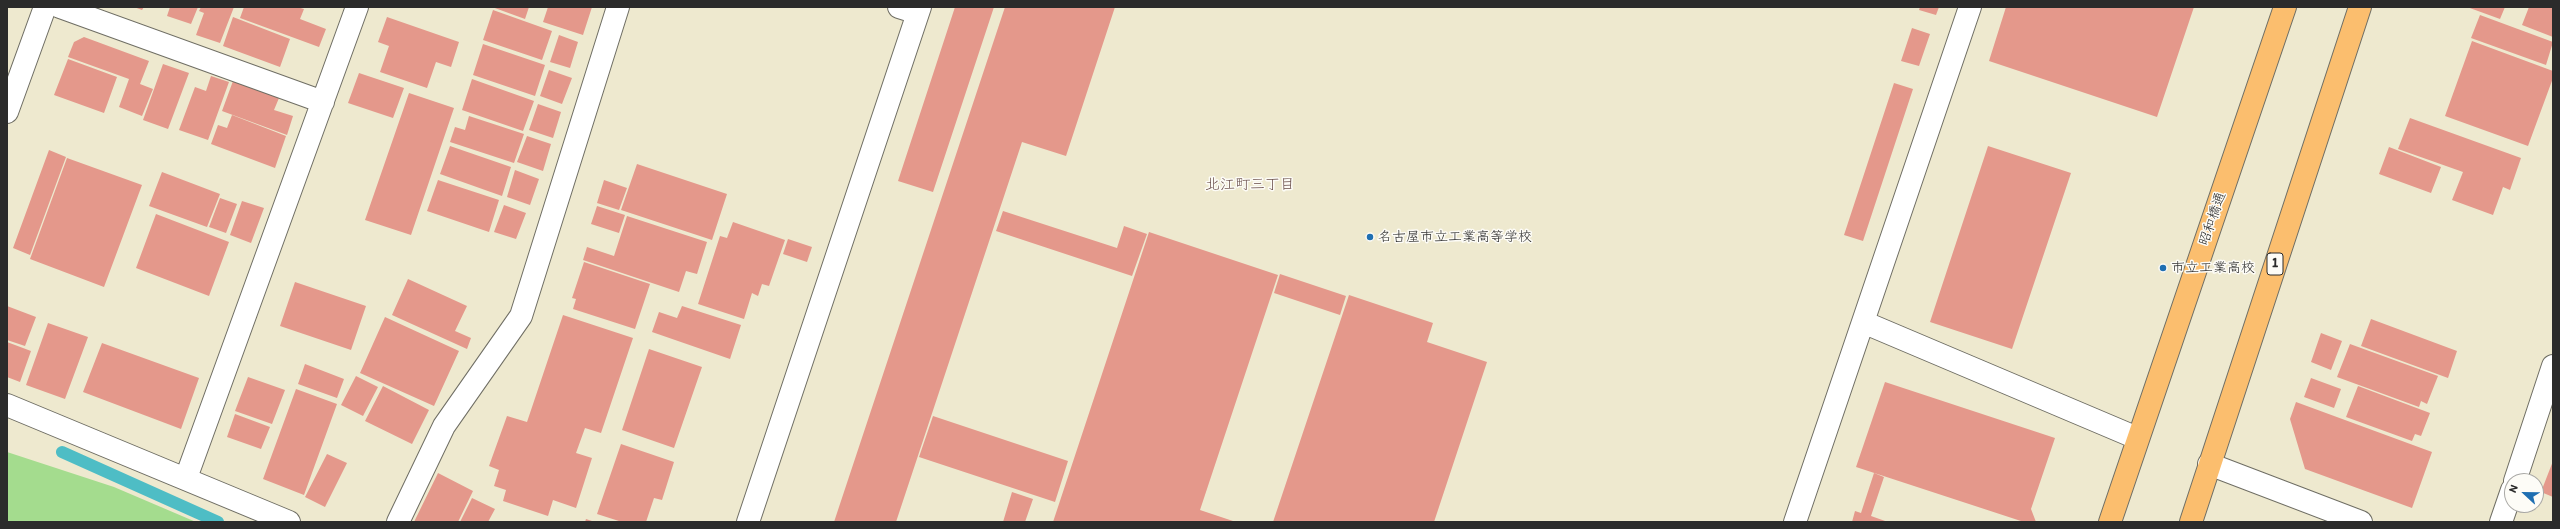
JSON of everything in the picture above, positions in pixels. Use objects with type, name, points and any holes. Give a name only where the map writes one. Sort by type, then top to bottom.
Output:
[{"type":"highway","name":"昭和橋通","points":[[2110,522],[2137,438],[2285,7]]},
{"type":"highway","name":"1","points":[[2191,522],[2360,7]]},
{"type":"street","points":[[7,112],[45,7]]},
{"type":"street","points":[[60,7],[323,102]]},
{"type":"street","points":[[186,478],[357,7]]},
{"type":"street","points":[[398,522],[444,426],[521,316],[618,7]]},
{"type":"street","points":[[1795,522],[1970,7]]},
{"type":"street","points":[[748,522],[912,9]]},
{"type":"street","points":[[1863,322],[2137,438]]},
{"type":"street","points":[[2518,473],[2553,366]]},
{"type":"street","points":[[7,405],[289,522]]},
{"type":"street","points":[[2209,464],[2362,522]]},
{"type":"green space","points":[[7,452],[114,487],[196,522],[7,522]]},
{"type":"building","points":[[134,7],[144,7],[142,10]]},
{"type":"building","points":[[170,7],[198,7],[191,24],[167,16]]},
{"type":"building","points":[[201,7],[234,7],[220,43],[196,35],[204,13],[199,11]]},
{"type":"building","points":[[244,7],[297,7],[304,9],[300,19],[326,29],[319,47],[240,18]]},
{"type":"building","points":[[492,7],[529,7],[525,19]]},
{"type":"building","points":[[548,7],[592,7],[583,35],[543,22]]},
{"type":"building","points":[[955,7],[994,7],[933,192],[898,181]]},
{"type":"building","points":[[1005,7],[1115,7],[1066,156],[1022,142],[896,522],[834,522]]},
{"type":"building","points":[[1920,7],[1939,7],[1936,15],[1919,10]]},
{"type":"building","points":[[2006,7],[2194,7],[2157,117],[1989,61]]},
{"type":"building","points":[[2467,7],[2505,7],[2500,19]]},
{"type":"building","points":[[2529,7],[2553,7],[2553,37],[2522,25]]},
{"type":"building","points":[[493,10],[552,31],[542,60],[483,40]]},
{"type":"building","points":[[2480,15],[2553,42],[2546,65],[2471,38]]},
{"type":"building","points":[[233,17],[290,39],[280,67],[223,46]]},
{"type":"building","points":[[387,17],[459,42],[451,67],[436,62],[427,88],[380,72],[389,46],[378,42]]},
{"type":"building","points":[[1912,28],[1930,34],[1919,66],[1901,61]]},
{"type":"building","points":[[559,35],[578,42],[570,68],[550,62]]},
{"type":"building","points":[[84,37],[149,61],[140,84],[153,89],[142,116],[119,107],[129,79],[68,57],[74,42]]},
{"type":"building","points":[[2472,41],[2553,71],[2553,78],[2528,146],[2445,116]]},
{"type":"building","points":[[483,44],[545,65],[535,96],[473,75]]},
{"type":"building","points":[[68,59],[117,77],[104,113],[54,95]]},
{"type":"building","points":[[163,64],[189,73],[168,129],[143,120]]},
{"type":"building","points":[[549,70],[572,78],[562,104],[540,96]]},
{"type":"building","points":[[359,73],[404,88],[393,118],[348,103]]},
{"type":"building","points":[[211,76],[229,82],[208,140],[179,130],[195,87],[206,91]]},
{"type":"building","points":[[472,79],[534,101],[523,131],[462,110]]},
{"type":"building","points":[[233,81],[279,98],[274,110],[293,116],[287,135],[222,111]]},
{"type":"building","points":[[1894,83],[1913,89],[1863,241],[1844,235]]},
{"type":"building","points":[[409,93],[454,108],[411,235],[365,220]]},
{"type":"building","points":[[538,104],[561,112],[553,138],[529,130]]},
{"type":"building","points":[[232,115],[286,136],[275,168],[211,144],[218,125],[227,128]]},
{"type":"building","points":[[469,116],[524,134],[514,163],[450,142],[455,127],[465,130]]},
{"type":"building","points":[[2410,118],[2521,158],[2510,190],[2503,187],[2493,215],[2452,200],[2463,172],[2398,149]]},
{"type":"building","points":[[527,136],[551,144],[543,171],[517,162]]},
{"type":"building","points":[[450,146],[511,167],[502,196],[440,174]]},
{"type":"building","points":[[1988,146],[2071,173],[2012,349],[1930,322]]},
{"type":"building","points":[[2389,147],[2441,167],[2431,193],[2379,174]]},
{"type":"building","points":[[49,150],[66,157],[30,255],[13,248]]},
{"type":"building","points":[[67,158],[142,185],[104,287],[30,259]]},
{"type":"building","points":[[637,164],[727,194],[712,240],[621,210]]},
{"type":"building","points":[[515,170],[539,179],[530,205],[507,197]]},
{"type":"building","points":[[162,172],[220,194],[207,227],[149,206]]},
{"type":"building","points":[[438,180],[499,200],[489,232],[427,211]]},
{"type":"building","points":[[604,180],[627,188],[619,210],[597,203]]},
{"type":"building","points":[[220,198],[237,204],[226,233],[209,227]]},
{"type":"building","points":[[242,201],[264,208],[251,243],[230,235]]},
{"type":"building","points":[[504,205],[526,213],[516,239],[494,232]]},
{"type":"building","points":[[597,206],[625,215],[619,233],[591,224]]},
{"type":"building","points":[[1003,211],[1117,248],[1124,226],[1147,234],[1132,276],[996,231]]},
{"type":"building","points":[[156,214],[229,242],[209,296],[136,268]]},
{"type":"building","points":[[627,216],[707,242],[697,274],[686,271],[679,292],[583,260],[587,247],[614,256]]},
{"type":"building","points":[[733,222],[785,240],[769,286],[762,284],[758,296],[752,293],[744,319],[698,304],[720,236],[727,238]]},
{"type":"building","points":[[1149,232],[1278,275],[1200,510],[1236,522],[1053,522]]},
{"type":"building","points":[[788,239],[812,247],[807,262],[783,254]]},
{"type":"building","points":[[584,262],[650,284],[635,329],[573,309],[576,299],[572,298]]},
{"type":"building","points":[[1280,274],[1346,296],[1340,315],[1274,293]]},
{"type":"building","points":[[408,279],[467,306],[455,331],[471,338],[467,349],[392,315]]},
{"type":"building","points":[[295,282],[366,306],[351,350],[280,326]]},
{"type":"building","points":[[1349,295],[1433,323],[1427,342],[1487,362],[1434,522],[1273,522]]},
{"type":"building","points":[[7,306],[36,317],[25,346],[7,340]]},
{"type":"building","points":[[682,306],[741,325],[730,359],[652,332],[659,312],[677,318]]},
{"type":"building","points":[[563,315],[633,338],[601,433],[585,428],[576,453],[592,458],[576,508],[553,500],[548,516],[503,501],[506,490],[494,486],[499,470],[489,466],[507,416],[527,422]]},
{"type":"building","points":[[385,317],[459,351],[434,406],[360,373]]},
{"type":"building","points":[[2371,319],[2457,351],[2448,378],[2361,346]]},
{"type":"building","points":[[48,323],[88,337],[65,399],[26,385]]},
{"type":"building","points":[[2321,333],[2342,341],[2331,370],[2311,362]]},
{"type":"building","points":[[7,342],[31,351],[20,382],[7,377]]},
{"type":"building","points":[[102,343],[199,378],[181,429],[83,392]]},
{"type":"building","points":[[2350,344],[2438,376],[2427,404],[2421,401],[2419,407],[2337,377]]},
{"type":"building","points":[[649,349],[702,367],[674,448],[622,430]]},
{"type":"building","points":[[305,364],[344,379],[337,398],[298,384]]},
{"type":"building","points":[[356,376],[378,387],[363,416],[341,405]]},
{"type":"building","points":[[248,377],[285,390],[272,424],[235,411]]},
{"type":"building","points":[[2311,378],[2341,389],[2334,408],[2304,397]]},
{"type":"building","points":[[1885,382],[2055,438],[2031,509],[2036,522],[2024,522],[1856,467]]},
{"type":"building","points":[[383,386],[429,410],[412,444],[365,421]]},
{"type":"building","points":[[2358,386],[2430,413],[2421,436],[2415,434],[2412,441],[2346,417]]},
{"type":"building","points":[[296,389],[337,404],[304,495],[263,479]]},
{"type":"building","points":[[2296,402],[2432,452],[2412,508],[2305,469],[2290,419]]},
{"type":"building","points":[[235,414],[270,427],[261,449],[227,437]]},
{"type":"building","points":[[933,416],[1068,461],[1055,502],[919,457]]},
{"type":"building","points":[[621,444],[674,462],[662,500],[654,498],[646,522],[622,522],[597,514]]},
{"type":"building","points":[[327,454],[347,463],[325,507],[305,497]]},
{"type":"building","points":[[2553,461],[2553,497],[2544,493],[2544,484]]},
{"type":"building","points":[[438,473],[473,491],[458,522],[414,522]]},
{"type":"building","points":[[1874,473],[1884,477],[1871,516],[1888,522],[1852,522],[1855,511],[1861,513]]},
{"type":"building","points":[[1012,492],[1033,499],[1025,522],[1003,522]]},
{"type":"building","points":[[472,498],[495,509],[488,522],[460,522]]},
{"type":"building","points":[[586,519],[595,522],[585,522]]},
{"type":"waterway","points":[[62,452],[218,522]]},
{"type":"place","name":"名古屋市立工業高等学校","points":[[1370,237]]},
{"type":"place","name":"市立工業高校","points":[[2163,268]]},
{"type":"district","name":"北江町三丁目","points":[[1250,185]]}]
